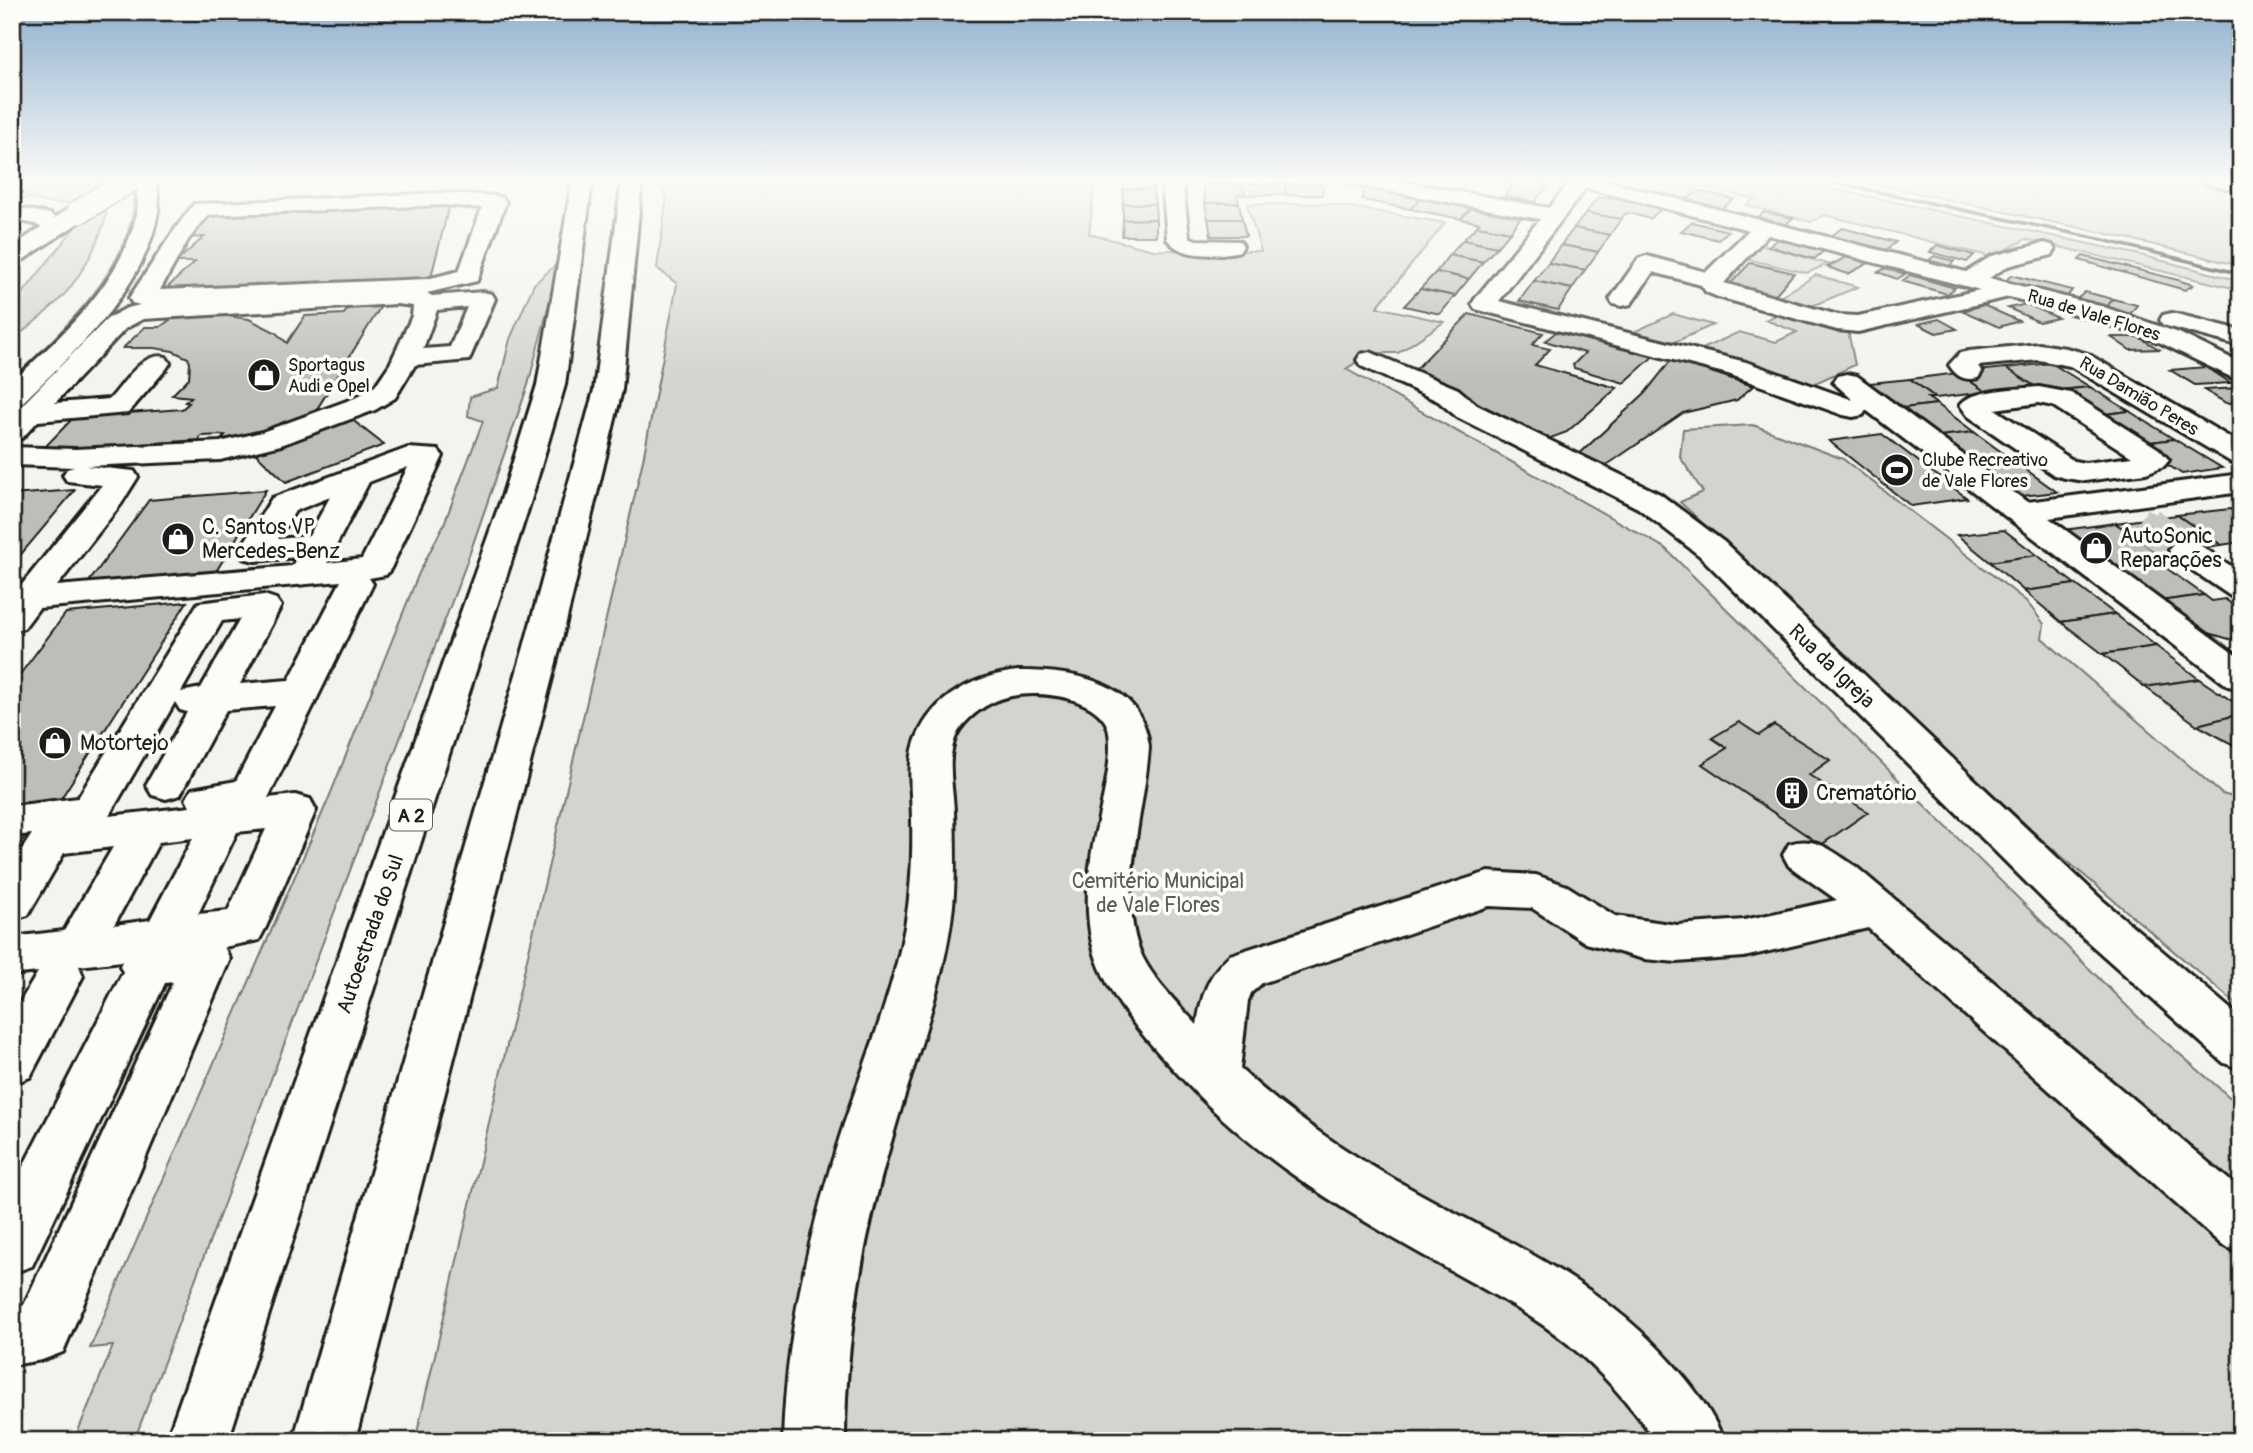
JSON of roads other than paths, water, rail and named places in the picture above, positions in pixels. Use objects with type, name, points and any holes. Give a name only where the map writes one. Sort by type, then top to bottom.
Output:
[{"type":"main road","points":[[12,257],[27,247]]},
{"type":"main road","points":[[18,414],[94,311],[129,261],[135,247]]},
{"type":"main road","points":[[173,247],[155,280],[141,298],[438,285],[469,276],[482,247]]},
{"type":"main road","name":"Autoestrada do Sul","points":[[197,1441],[444,715],[551,385],[571,247]]},
{"type":"main road","points":[[324,1441],[542,647],[608,390],[624,247]]},
{"type":"main road","points":[[1529,247],[1485,304],[1850,396],[2021,512],[2233,665]]},
{"type":"main road","points":[[1711,280],[1744,247]]},
{"type":"main road","name":"Rua de Vale Flores","points":[[1842,247],[2130,324],[2190,347],[2241,374]]},
{"type":"main road","points":[[1969,280],[2000,261],[2045,250]]},
{"type":"main road","points":[[1622,299],[1647,263],[1711,280],[1714,286],[1726,292],[1851,324],[2008,290]]},
{"type":"main road","points":[[12,368],[57,321],[98,269]]},
{"type":"main road","points":[[18,414],[117,323],[136,313],[397,297],[422,299],[426,303],[483,299],[460,354],[406,358]]},
{"type":"main road","points":[[12,472],[132,467],[238,449],[376,399],[392,386],[425,316],[426,303]]},
{"type":"main road","points":[[2130,324],[2144,319],[2167,318],[2241,338]]},
{"type":"main road","name":"Rua Damião Peres","points":[[1969,372],[1962,365],[1969,359],[2038,352],[2071,356],[2241,456]]},
{"type":"main road","name":"Rua da Igreja","points":[[1370,360],[1448,395],[1467,411],[1649,501],[1712,549],[2085,912],[2241,1048]]},
{"type":"main road","points":[[18,414],[118,407],[158,363]]},
{"type":"main road","points":[[2003,395],[2045,395],[2061,399],[2154,460],[2146,464],[2085,472],[2065,469],[1974,405],[2003,395]]},
{"type":"main road","points":[[12,456],[132,467]]},
{"type":"main road","points":[[19,607],[373,568],[428,456],[408,457],[283,505],[255,551],[320,545]]},
{"type":"main road","points":[[19,607],[110,498],[132,467]]},
{"type":"main road","points":[[304,575],[357,476]]},
{"type":"main road","points":[[2021,512],[2241,483]]},
{"type":"main road","points":[[2112,500],[2140,520]]},
{"type":"main road","points":[[2185,550],[2241,588]]},
{"type":"main road","points":[[12,821],[249,795],[356,584]]},
{"type":"main road","points":[[91,812],[210,611],[264,606],[166,785]]},
{"type":"main road","points":[[814,1441],[813,1405],[823,1310],[847,1208],[913,988],[928,925],[933,860],[933,804],[928,767],[932,747],[943,724],[963,705],[989,688],[1020,682],[1084,690],[1122,715],[1130,734],[1128,768],[1112,857],[1114,935],[1122,964],[1140,991],[1214,1077],[1259,1120],[1339,1174],[1437,1233],[1520,1277],[1603,1335],[1673,1410],[1693,1441]]},
{"type":"main road","points":[[155,705],[302,691]]},
{"type":"main road","points":[[12,904],[51,839],[295,810],[243,927],[157,951],[50,968],[12,956]]},
{"type":"main road","points":[[12,1246],[223,819]]},
{"type":"main road","points":[[12,1062],[50,968],[145,828]]},
{"type":"main road","points":[[1804,855],[1840,878],[1876,908],[2241,1226]]},
{"type":"main road","points":[[1214,1077],[1224,1001],[1233,981],[1246,970],[1488,889],[1528,890],[1549,897],[1582,921],[1612,933],[1661,943],[1700,944],[1755,936],[1876,908]]},
{"type":"main road","points":[[12,1336],[42,1331],[207,958],[157,951]]},
{"type":"tunnel","points":[[2140,520],[2150,527]]},
{"type":"tunnel","points":[[2148,525],[2185,550]]},
{"type":"railway","points":[[2131,247],[2241,274]]},
{"type":"place","name":"Sportagus Audi e Opel","points":[[264,375]]},
{"type":"place","name":"Clube Recreativo de Vale Flores","points":[[1897,470]]},
{"type":"place","name":"C. Santos VP Mercedes-Benz","points":[[178,539]]},
{"type":"place","name":"AutoSonic Reparações","points":[[2096,548]]},
{"type":"place","name":"Motortejo","points":[[55,743]]},
{"type":"place","name":"Crematório","points":[[1792,793]]},
{"type":"park label","name":"Cemitério Municipal de Vale Flores","points":[[1158,893]]}]
